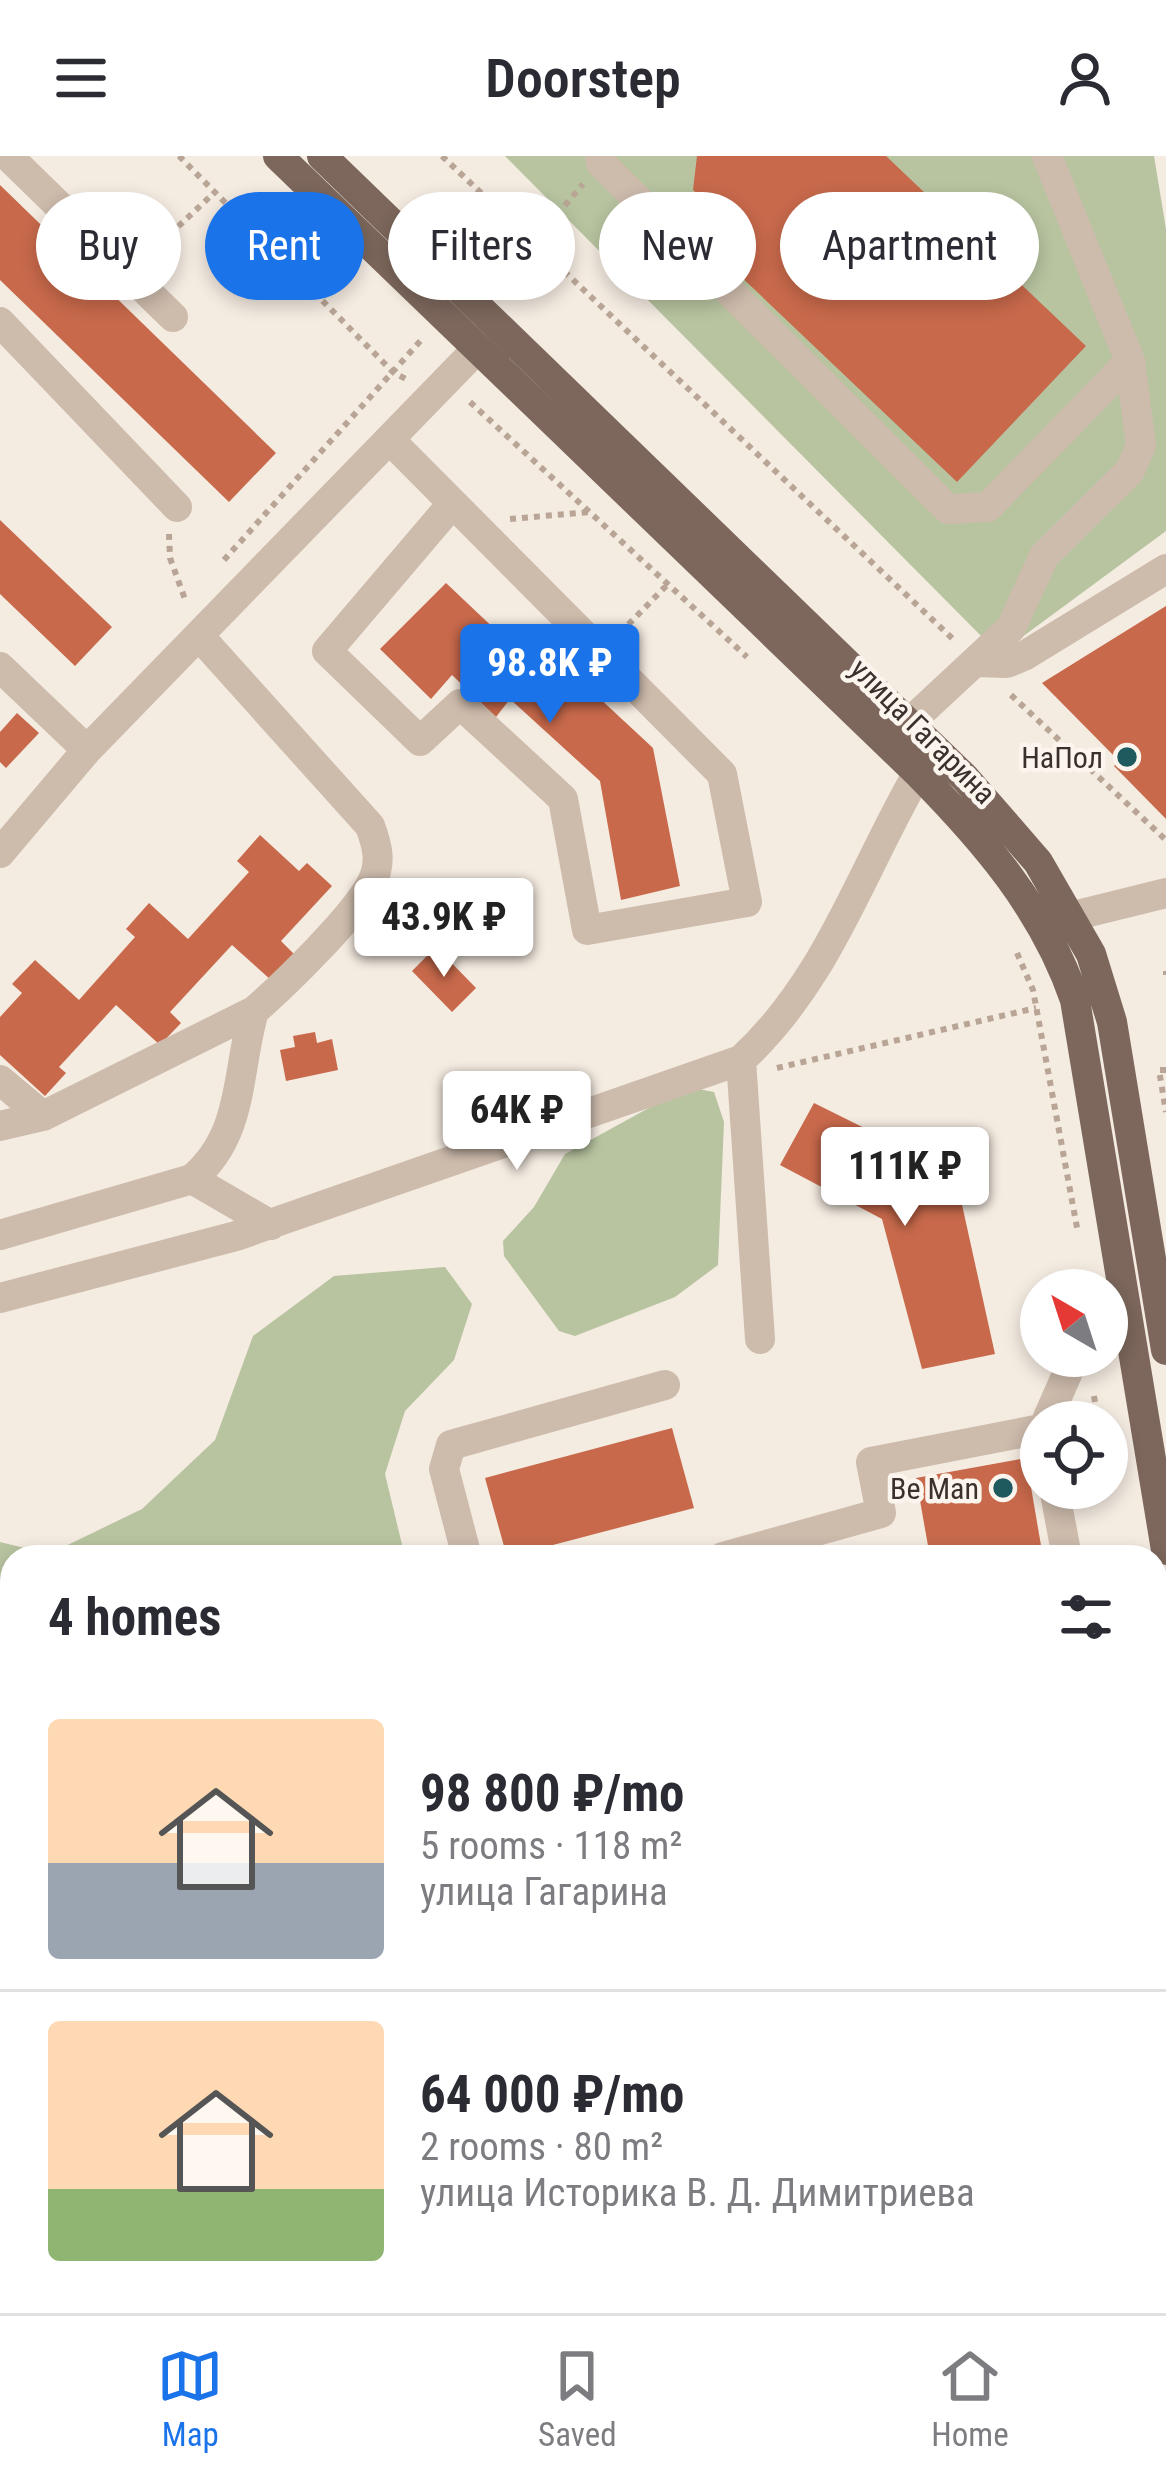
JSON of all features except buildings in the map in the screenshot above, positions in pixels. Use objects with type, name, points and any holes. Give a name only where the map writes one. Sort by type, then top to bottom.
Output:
[{"type":"main road","name":"улица Гагарина","points":[[278,156],[487,338],[908,723],[1009,825],[1112,1022],[1166,1350]]},
{"type":"main road","name":"улица Гагарина","points":[[322,156],[487,338],[1058,921],[1075,1000],[1110,1269]]},
{"type":"main road","name":"улица Гагарина","points":[[1128,1372],[1165,1545]]},
{"type":"street","points":[[8,156],[173,317]]},
{"type":"street","points":[[600,156],[601,163],[948,508],[988,507],[1130,361]]},
{"type":"street","points":[[908,723],[971,657],[1018,619],[1044,556],[1115,487],[1136,458],[1143,430],[1130,361],[1047,156]]},
{"type":"street","points":[[0,322],[177,507]]},
{"type":"street","points":[[0,853],[87,750],[487,338]]},
{"type":"street","points":[[391,441],[722,774],[747,902],[587,930],[563,799],[460,704],[420,741],[327,651],[462,513]]},
{"type":"street","points":[[971,657],[1007,663],[1024,656],[1166,568]]},
{"type":"street","points":[[0,1126],[43,1116],[254,1011],[372,883],[380,852],[370,826],[200,638]]},
{"type":"street","points":[[0,667],[87,750]]},
{"type":"street","points":[[0,1298],[271,1225],[742,1068],[782,1023],[832,946],[918,773]]},
{"type":"street","points":[[1058,921],[1166,893]]},
{"type":"street","points":[[0,1235],[192,1179],[212,1161],[231,1130],[254,1011]]},
{"type":"street","points":[[742,1068],[760,1339]]},
{"type":"street","points":[[0,1080],[43,1116]]},
{"type":"street","points":[[192,1179],[271,1225]]},
{"type":"street","points":[[464,1545],[443,1469],[451,1445],[665,1385]]},
{"type":"street","points":[[766,1545],[880,1513],[871,1462],[1020,1430]]},
{"type":"street","points":[[1058,1509],[1065,1545]]},
{"type":"path","points":[[179,156],[215,192]]},
{"type":"path","points":[[442,156],[481,192]]},
{"type":"path","points":[[181,223],[205,201]]},
{"type":"path","points":[[575,281],[971,657]]},
{"type":"path","points":[[322,300],[394,373],[422,386]]},
{"type":"path","points":[[214,574],[252,523],[429,331]]},
{"type":"path","points":[[463,396],[755,664]]},
{"type":"path","points":[[177,507],[169,533],[170,558],[188,608],[201,591]]},
{"type":"path","points":[[462,513],[590,512]]},
{"type":"path","points":[[601,653],[669,583]]},
{"type":"path","points":[[1002,686],[1166,839]]},
{"type":"path","points":[[1016,951],[1036,1008],[1080,1243]]},
{"type":"path","points":[[742,1068],[1036,1008]]},
{"type":"path","points":[[1166,1070],[1159,1070],[1166,1109]]},
{"type":"green space","points":[[505,156],[1154,156],[1166,229],[1166,531],[999,654],[648,300],[756,300],[756,192],[599,192],[599,251],[575,227],[575,192],[541,192]]},
{"type":"green space","points":[[687,1087],[714,1092],[724,1122],[718,1265],[675,1297],[575,1336],[559,1331],[504,1256],[503,1241],[534,1207],[565,1154]]},
{"type":"green space","points":[[445,1267],[472,1304],[454,1360],[405,1411],[385,1474],[402,1545],[68,1545],[142,1509],[215,1440],[253,1336],[334,1276]]},
{"type":"place","name":"НаПол","points":[[1127,757]]},
{"type":"place","name":"Be Man","points":[[1003,1488]]}]
